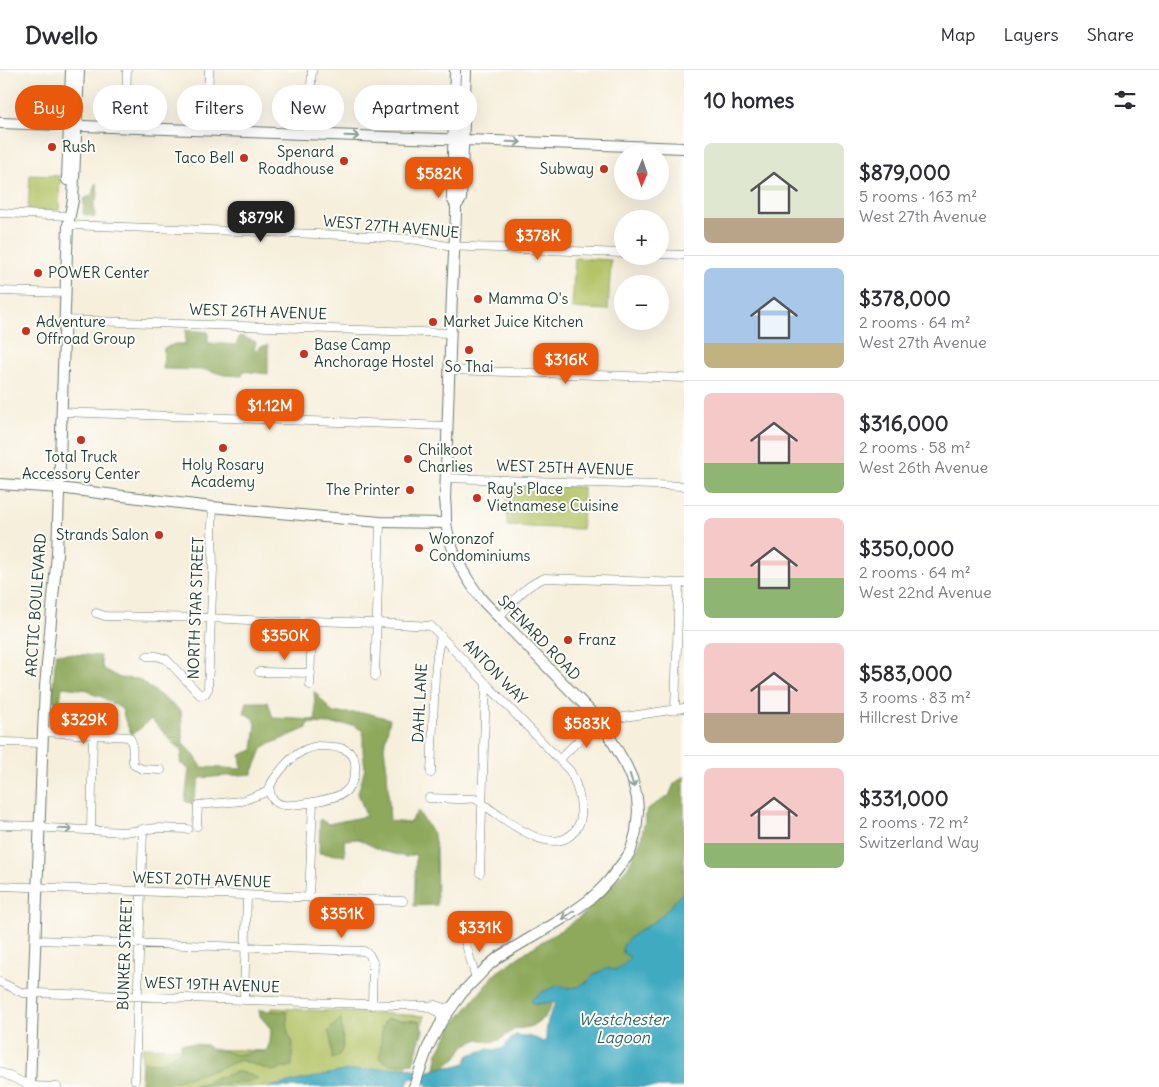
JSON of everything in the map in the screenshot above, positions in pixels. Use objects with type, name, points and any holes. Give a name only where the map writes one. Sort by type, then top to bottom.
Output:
[{"type":"main road","name":"ARCTIC BOULEVARD","points":[[71,70],[71,85]]},
{"type":"main road","name":"ARCTIC BOULEVARD","points":[[77,85],[79,70]]},
{"type":"main road","name":"SPENARD ROAD","points":[[455,70],[458,140]]},
{"type":"main road","name":"SPENARD ROAD","points":[[415,1084],[426,1052],[442,1021],[462,993],[500,956],[564,918],[589,900],[610,879],[631,850],[638,821],[635,788],[626,765],[601,722],[483,601],[464,574],[454,551],[446,523],[447,426],[456,206],[452,198],[466,70]]},
{"type":"main road","points":[[0,123],[15,124]]},
{"type":"main road","name":"ARCTIC BOULEVARD","points":[[30,1086],[45,687],[57,554],[68,220],[66,200],[72,130]]},
{"type":"main road","points":[[167,130],[684,148]]},
{"type":"main road","points":[[0,484],[59,488],[213,507],[380,522],[446,523]]},
{"type":"street","points":[[126,85],[127,70]]},
{"type":"street","points":[[207,131],[209,70]]},
{"type":"street","points":[[308,134],[312,70]]},
{"type":"street","name":"WEST 27TH AVENUE","points":[[0,214],[68,220],[370,236],[418,240],[441,246],[614,252]]},
{"type":"street","points":[[669,254],[684,255]]},
{"type":"street","points":[[0,291],[65,293]]},
{"type":"street","name":"WEST 26TH AVENUE","points":[[64,320],[450,332]]},
{"type":"street","points":[[449,370],[684,378]]},
{"type":"street","points":[[61,412],[447,426]]},
{"type":"street","name":"WEST 25TH AVENUE","points":[[446,478],[684,486]]},
{"type":"street","name":"NORTH STAR STREET","points":[[147,656],[158,656],[166,659],[200,695],[205,694],[208,689],[213,569],[213,507]]},
{"type":"street","points":[[376,676],[380,522]]},
{"type":"street","points":[[498,617],[530,586],[538,580],[545,578],[681,583],[675,710]]},
{"type":"street","points":[[96,613],[105,616],[376,623]]},
{"type":"street","points":[[310,685],[312,622]]},
{"type":"street","name":"ANTON WAY","points":[[376,623],[431,626],[570,770],[581,808],[580,822],[577,828],[563,839],[557,841],[540,839],[482,804]]},
{"type":"street","name":"DAHL LANE","points":[[431,773],[435,675],[441,636]]},
{"type":"street","points":[[259,672],[311,673]]},
{"type":"street","points":[[480,874],[486,683]]},
{"type":"street","points":[[560,759],[592,728],[601,722],[684,708]]},
{"type":"street","points":[[43,732],[126,736],[131,738],[133,744],[132,759],[134,765],[142,769],[160,770]]},
{"type":"street","points":[[91,830],[93,734]]},
{"type":"street","points":[[0,742],[43,743]]},
{"type":"street","points":[[318,746],[348,750],[354,758],[355,766],[355,776],[350,786],[338,796],[313,802],[289,805],[280,804],[273,800],[269,787],[288,762],[302,750],[318,746]]},
{"type":"street","points":[[197,826],[198,805],[242,801],[269,791]]},
{"type":"street","points":[[428,798],[475,799],[482,804]]},
{"type":"street","points":[[309,898],[313,802]]},
{"type":"street","points":[[0,825],[125,832],[143,829],[188,828]]},
{"type":"street","name":"BUNKER STREET","points":[[135,1080],[143,829]]},
{"type":"street","name":"WEST 20TH AVENUE","points":[[0,886],[404,901]]},
{"type":"street","points":[[244,1000],[247,896]]},
{"type":"street","points":[[463,935],[476,978]]},
{"type":"street","points":[[36,940],[364,951],[370,954],[373,962],[372,1004]]},
{"type":"street","name":"WEST 19TH AVENUE","points":[[0,982],[23,992],[34,993],[435,1005],[444,1008],[453,1006]]},
{"type":"street","points":[[425,1006],[438,1012],[442,1021]]},
{"type":"street","points":[[0,1072],[30,1086],[57,1087]]},
{"type":"green space","points":[[30,175],[60,176],[59,210],[28,210]]},
{"type":"green space","points":[[95,184],[97,184],[98,196],[94,204],[95,217],[83,214],[84,199],[92,195]]},
{"type":"green space","points":[[575,258],[611,260],[608,310],[572,308]]},
{"type":"green space","points":[[186,330],[208,332],[208,343],[236,345],[240,336],[256,342],[254,349],[257,351],[259,347],[268,345],[268,374],[243,371],[242,376],[224,375],[208,370],[163,369],[164,348],[175,344],[185,344]]},
{"type":"green space","points":[[507,484],[583,487],[582,529],[507,526]]},
{"type":"green space","points":[[56,653],[100,656],[103,669],[120,678],[138,679],[181,711],[183,744],[202,767],[242,769],[240,755],[253,750],[256,724],[253,718],[244,713],[247,702],[268,702],[273,718],[316,720],[314,691],[333,713],[367,713],[390,719],[384,747],[390,821],[409,823],[418,811],[434,835],[437,905],[414,906],[416,854],[406,857],[382,851],[358,839],[344,840],[345,856],[319,853],[320,819],[328,824],[366,816],[358,793],[365,768],[363,731],[353,725],[308,723],[307,728],[263,747],[252,774],[200,778],[192,804],[185,801],[189,769],[180,763],[182,752],[151,719],[131,734],[122,709],[102,697],[92,694],[89,690],[62,687],[60,702],[56,703],[52,700]]},
{"type":"green space","points":[[684,776],[684,891],[659,918],[633,935],[625,943],[622,949],[624,954],[630,958],[618,968],[595,974],[586,983],[578,987],[567,988],[559,986],[535,1004],[553,1002],[545,1017],[530,1027],[515,1029],[499,1040],[489,1042],[479,1039],[465,1045],[456,1058],[444,1067],[435,1069],[438,1051],[454,1024],[496,973],[584,914],[628,867],[641,840],[647,809],[669,796],[674,784]]},
{"type":"green space","points":[[272,1008],[425,1016],[406,1067],[343,1071],[269,1087],[141,1087],[142,1047],[271,1051]]},
{"type":"green space","points":[[259,1010],[287,1012],[288,1034],[293,1042],[292,1066],[272,1071],[240,1060],[167,1084],[168,1087],[141,1087],[142,1062],[161,1063],[181,1051],[181,1043],[206,1045],[214,1051],[224,1051],[237,1055],[266,1052],[270,1042],[271,1029],[260,1016]]},
{"type":"green space","points":[[341,1018],[343,1047],[339,1056],[332,1059],[331,1039],[328,1031]]},
{"type":"green space","points":[[387,1019],[419,1021],[423,1030],[413,1063],[391,1065],[380,1059],[382,1026]]},
{"type":"green space","points":[[236,1072],[242,1072],[258,1078],[253,1082],[190,1087]]},
{"type":"water","name":"Westchester Lagoon","points":[[684,891],[684,1087],[428,1087],[423,1080],[412,1078],[408,1081],[407,1087],[269,1087],[343,1071],[406,1067],[426,1072],[457,1066],[465,1063],[469,1055],[488,1049],[498,1050],[503,1048],[515,1035],[533,1037],[543,1042],[546,1040],[548,1021],[555,1004],[553,1002],[535,1004],[532,1003],[532,999],[542,992],[559,985],[568,988],[578,987],[595,974],[608,968],[615,970],[620,968],[629,958],[622,949],[629,939],[659,918]]},
{"type":"place","name":"Rush","points":[[52,147]]},
{"type":"place","name":"Taco Bell","points":[[244,158]]},
{"type":"place","name":"Spenard Roadhouse","points":[[344,161]]},
{"type":"place","name":"Subway","points":[[604,169]]},
{"type":"place","name":"POWER Center","points":[[38,273]]},
{"type":"place","name":"Mamma O's","points":[[478,299]]},
{"type":"place","name":"Market Juice Kitchen","points":[[433,322]]},
{"type":"place","name":"Adventure Offroad Group","points":[[26,331]]},
{"type":"place","name":"So Thai","points":[[469,350]]},
{"type":"place","name":"Base Camp Anchorage Hostel","points":[[304,354]]},
{"type":"place","name":"Total Truck Accessory Center","points":[[81,440]]},
{"type":"place","name":"Holy Rosary Academy","points":[[223,448]]},
{"type":"place","name":"Chilkoot Charlies","points":[[408,459]]},
{"type":"place","name":"The Printer","points":[[410,490]]},
{"type":"place","name":"Ray's Place Vietnamese Cuisine","points":[[477,498]]},
{"type":"place","name":"Strands Salon","points":[[159,535]]},
{"type":"place","name":"Woronzof Condominiums","points":[[419,548]]},
{"type":"place","name":"Franz","points":[[568,640]]}]
